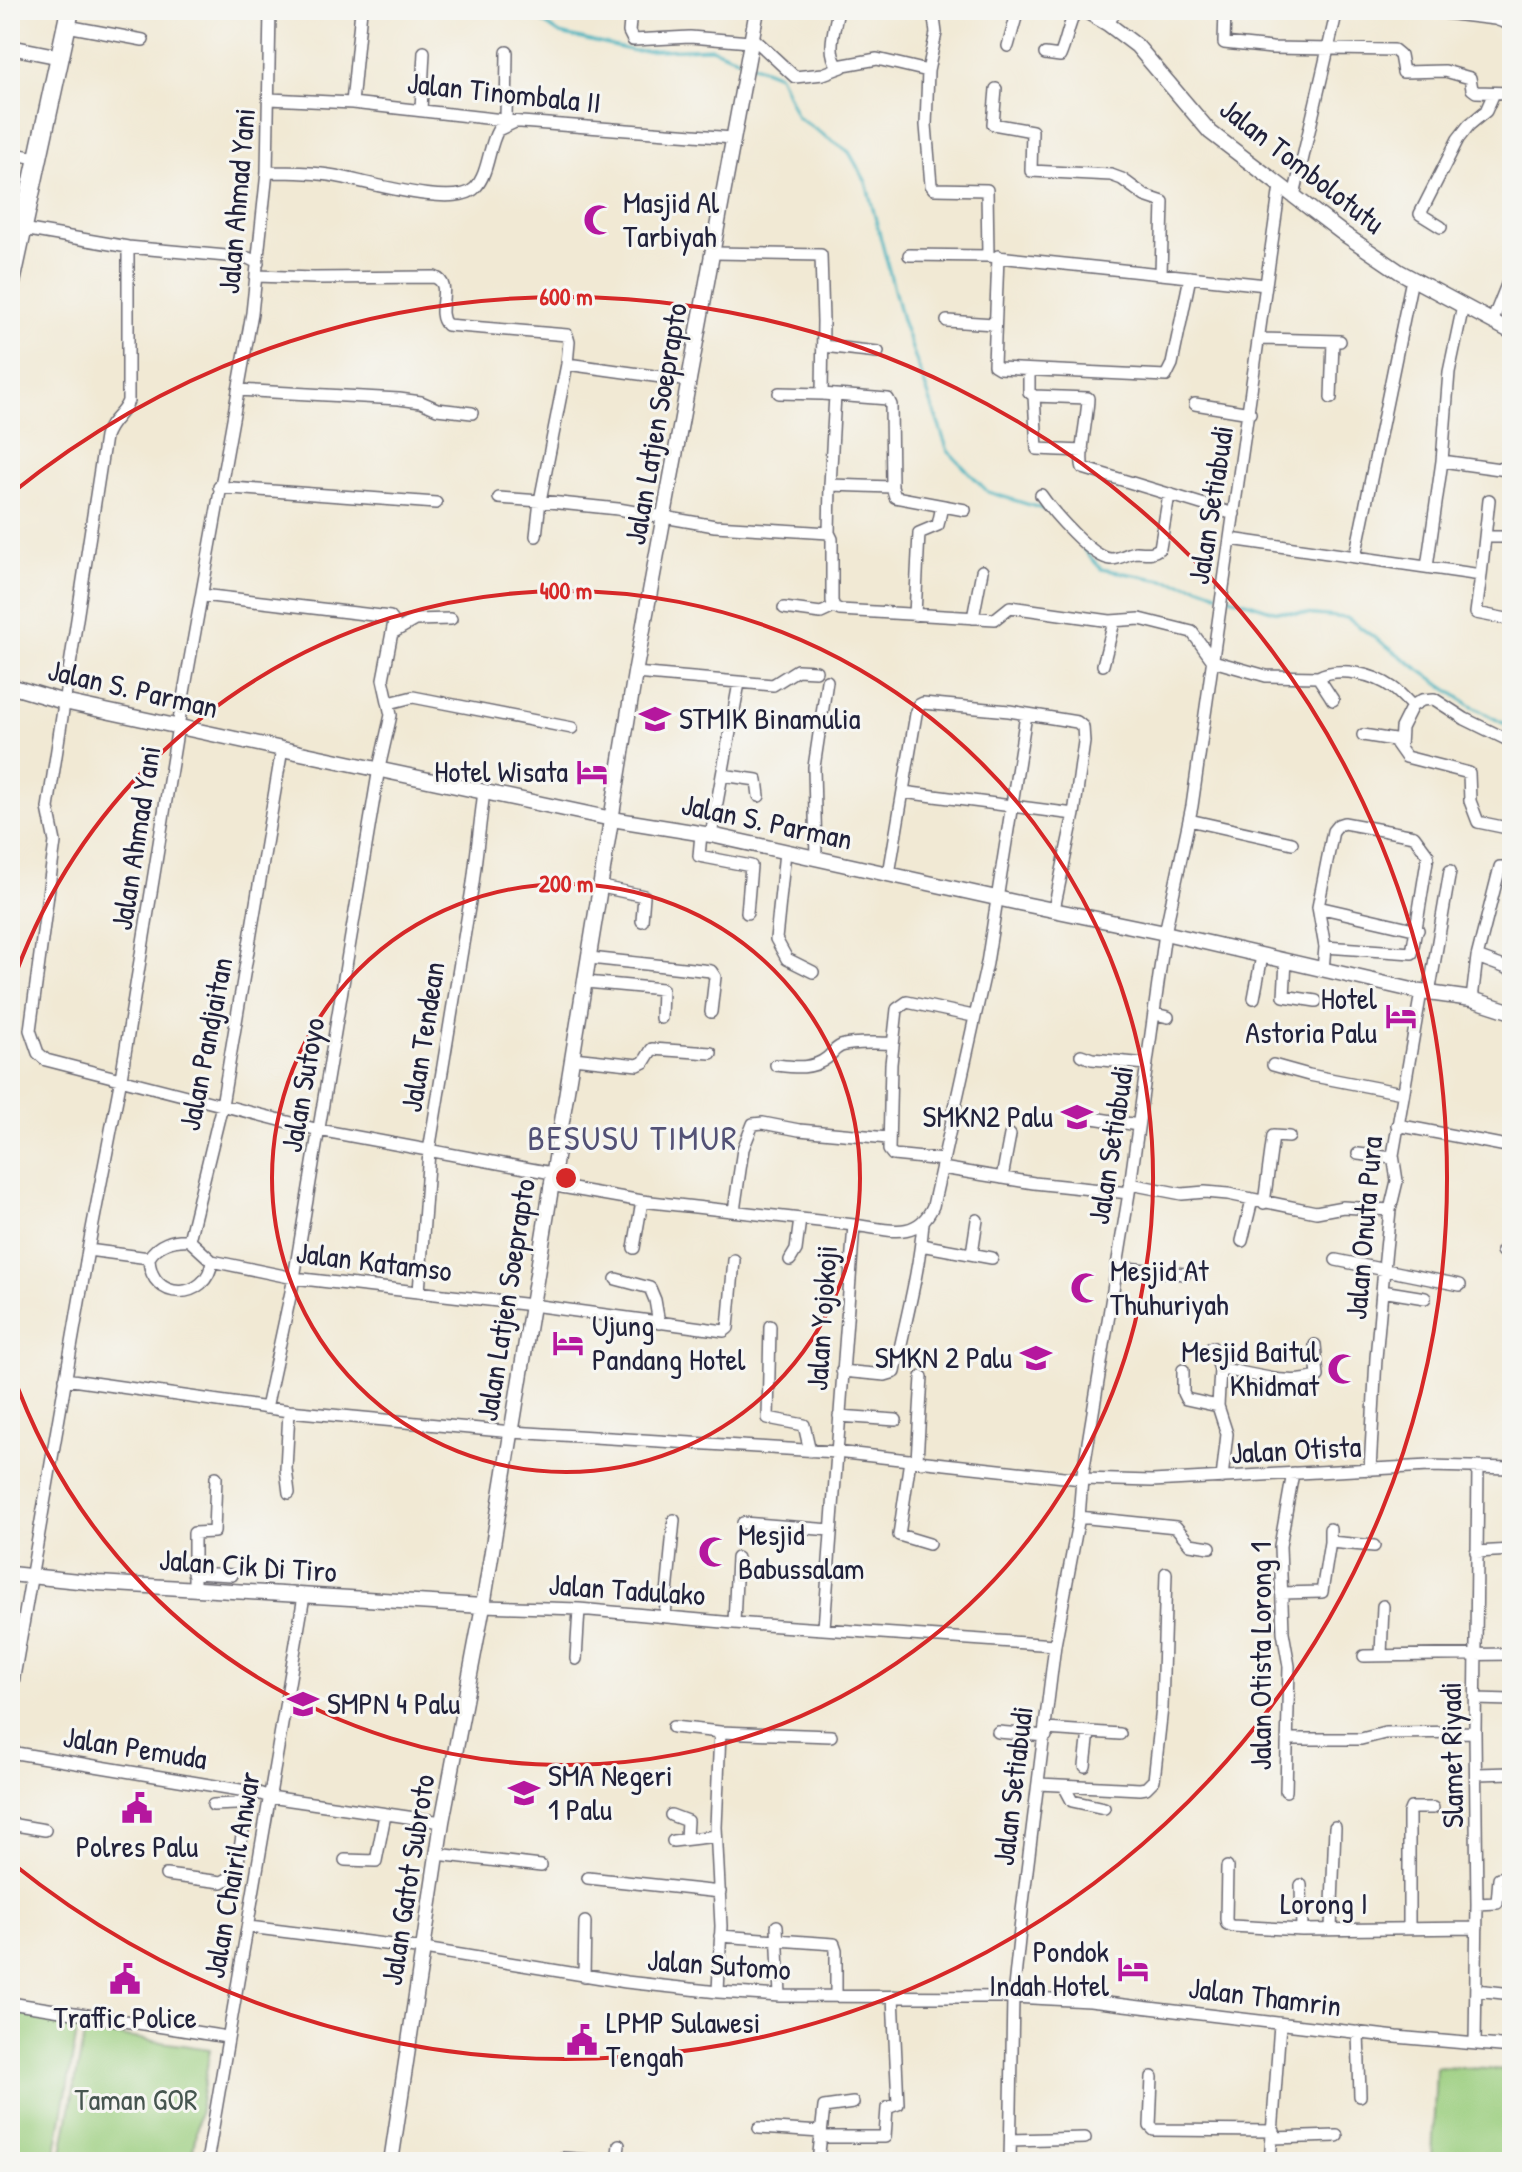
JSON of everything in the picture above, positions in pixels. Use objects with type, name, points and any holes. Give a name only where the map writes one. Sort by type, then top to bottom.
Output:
[{"type":"highway","points":[[10,287],[69,18]]},
{"type":"street","name":"Jalan Ahmad Yani","points":[[10,1700],[121,1078],[257,269],[267,172],[270,10]]},
{"type":"street","points":[[352,103],[361,10]]},
{"type":"street","points":[[631,10],[629,36],[633,40],[690,37],[751,41],[795,77],[823,74],[877,59],[928,71]]},
{"type":"street","name":"Jalan Latjen Soeprapto","points":[[483,1606],[635,673],[757,10]]},
{"type":"street","points":[[838,10],[831,53],[836,65],[842,67]]},
{"type":"street","points":[[1008,46],[1018,10]]},
{"type":"street","points":[[1045,54],[1060,56],[1068,39],[1067,26],[1076,10]]},
{"type":"street","name":"Jalan Tombolotutu","points":[[1084,10],[1137,46],[1210,132],[1280,186],[1365,249],[1412,279],[1512,332]]},
{"type":"street","points":[[1108,24],[1116,10]]},
{"type":"street","points":[[1225,10],[1224,43],[1272,48],[1394,50],[1400,55],[1403,72],[1447,71],[1470,78],[1472,89],[1476,92],[1512,93]]},
{"type":"street","points":[[1294,196],[1337,10]]},
{"type":"street","points":[[1419,10],[1495,19],[1512,25]]},
{"type":"street","points":[[69,18],[143,40]]},
{"type":"street","points":[[934,18],[936,33],[928,71],[926,125],[931,185],[934,189],[987,190],[993,256],[994,365],[1029,370],[1166,376],[1172,364],[1190,277]]},
{"type":"street","points":[[10,47],[61,57]]},
{"type":"street","points":[[421,110],[424,52]]},
{"type":"street","points":[[506,120],[507,52]]},
{"type":"street","points":[[996,89],[993,124],[1032,131],[1031,171],[1111,175],[1145,196],[1163,202],[1161,274]]},
{"type":"street","points":[[1441,227],[1420,214],[1458,139],[1469,125],[1484,114],[1494,93]]},
{"type":"street","name":"Jalan Tinombala II","points":[[270,99],[352,103],[521,122],[733,138]]},
{"type":"street","points":[[267,172],[304,172],[421,193],[462,195],[474,189],[481,180],[498,130],[521,122]]},
{"type":"street","points":[[10,153],[36,158]]},
{"type":"street","name":"Jalan Setiabudi","points":[[1010,2162],[1013,1997],[1055,1645],[1079,1517],[1082,1479],[1147,1064],[1162,1015],[1165,933],[1189,820],[1250,413],[1280,186]]},
{"type":"street","points":[[23,229],[128,247],[248,258],[257,269],[314,278],[438,277],[444,284],[441,317],[444,323],[565,334],[569,342],[567,364],[536,536]]},
{"type":"street","points":[[128,247],[128,401],[110,423],[105,437],[48,808],[55,842],[30,1030],[35,1046],[46,1060],[319,1130],[429,1151],[642,1201],[854,1225]]},
{"type":"street","points":[[713,253],[820,254],[828,394],[829,533],[832,539],[834,607]]},
{"type":"street","points":[[909,255],[993,256],[1266,285]]},
{"type":"street","points":[[1492,322],[1512,272]]},
{"type":"street","points":[[1355,557],[1412,279]]},
{"type":"street","points":[[1427,567],[1442,461],[1449,372],[1463,306]]},
{"type":"street","points":[[947,321],[994,324]]},
{"type":"street","points":[[1259,339],[1337,341],[1331,398]]},
{"type":"street","points":[[823,346],[878,352]]},
{"type":"street","points":[[567,364],[690,381]]},
{"type":"street","points":[[1029,370],[1029,392],[1034,396],[1088,398],[1081,464],[1086,470],[1234,514]]},
{"type":"street","points":[[238,390],[399,399],[421,402],[437,409],[472,413]]},
{"type":"street","points":[[779,393],[888,399],[892,487],[897,498],[965,510]]},
{"type":"street","points":[[1034,396],[1037,449],[1083,451]]},
{"type":"street","points":[[1195,404],[1250,413]]},
{"type":"street","points":[[1442,461],[1507,470]]},
{"type":"street","points":[[830,485],[892,487]]},
{"type":"street","points":[[219,487],[436,503]]},
{"type":"street","points":[[1041,495],[1065,526],[1099,554],[1112,559],[1136,552],[1151,553],[1160,548],[1169,495]]},
{"type":"street","points":[[499,498],[666,516],[715,526],[829,533]]},
{"type":"street","points":[[1489,500],[1476,613],[1512,620]]},
{"type":"street","points":[[915,615],[919,533],[938,525],[942,506]]},
{"type":"street","points":[[1485,537],[1512,537]]},
{"type":"street","points":[[1231,539],[1481,575]]},
{"type":"street","points":[[973,618],[982,571]]},
{"type":"street","points":[[202,595],[390,617],[394,622],[394,632],[415,620],[451,619]]},
{"type":"street","points":[[834,607],[840,610],[973,618],[996,618],[1010,607],[1114,622],[1140,619],[1192,632],[1213,661],[1266,676],[1318,677],[1337,672],[1356,673],[1391,686],[1412,706]]},
{"type":"street","points":[[784,608],[821,613],[834,607]]},
{"type":"street","points":[[1103,665],[1114,622]]},
{"type":"street","name":"Jalan Sutoyo","points":[[266,1408],[294,1278],[379,768],[390,722],[383,679],[394,632]]},
{"type":"street","points":[[635,673],[773,685],[797,670],[816,671]]},
{"type":"street","points":[[1318,677],[1331,697]]},
{"type":"street","points":[[816,859],[814,767],[827,681]]},
{"type":"street","points":[[739,683],[722,775],[699,856],[751,866]]},
{"type":"street","name":"Jalan S. Parman","points":[[10,686],[64,702],[282,749],[612,819],[706,834],[1165,933],[1425,993],[1472,999],[1512,1012]]},
{"type":"street","points":[[389,703],[413,697],[572,728]]},
{"type":"street","points":[[1400,747],[1401,728],[1412,706],[1422,700],[1434,699],[1465,719],[1512,742]]},
{"type":"street","points":[[889,874],[919,705],[923,703],[1077,722],[1083,727],[1084,742],[1074,814],[1054,909]]},
{"type":"street","points":[[842,1371],[885,1375],[895,1372],[923,1223],[933,1206],[987,963],[1026,715]]},
{"type":"street","points":[[1363,735],[1394,740],[1406,757],[1469,773],[1470,801],[1476,820],[1512,829]]},
{"type":"street","name":"Jalan Pandjaitan","points":[[189,1240],[222,1105],[282,749]]},
{"type":"street","points":[[722,775],[757,780],[759,796]]},
{"type":"street","name":"Jalan Tendean","points":[[419,1292],[429,1151],[473,883],[484,791]]},
{"type":"street","points":[[903,792],[1074,814]]},
{"type":"street","points":[[1189,820],[1292,843]]},
{"type":"street","points":[[1323,970],[1325,947],[1318,907],[1333,831],[1344,823],[1414,836],[1428,855],[1415,949],[1409,954],[1325,947]]},
{"type":"street","points":[[747,913],[753,845]]},
{"type":"street","points":[[785,852],[776,939],[787,959],[813,972]]},
{"type":"street","points":[[1472,999],[1477,957],[1500,867],[1512,867]]},
{"type":"street","name":"Jalan Onuta Pura","points":[[1370,1470],[1384,1269],[1390,1210],[1397,1181],[1393,1158],[1397,1125],[1450,871]]},
{"type":"street","points":[[602,887],[644,896],[642,921]]},
{"type":"street","points":[[1318,907],[1418,930]]},
{"type":"street","points":[[1254,998],[1262,956]]},
{"type":"street","points":[[1477,957],[1512,970]]},
{"type":"street","points":[[590,958],[711,971],[715,977],[711,1012]]},
{"type":"street","points":[[1286,961],[1284,996],[1316,1001]]},
{"type":"street","points":[[586,982],[662,989],[661,1018]]},
{"type":"street","points":[[973,1016],[907,1002],[897,1009],[888,1138],[889,1150],[893,1155],[1002,1178],[1182,1194],[1211,1192],[1322,1212],[1333,1208],[1390,1210]]},
{"type":"street","points":[[776,1065],[797,1068],[819,1063],[844,1045],[893,1043]]},
{"type":"street","points":[[573,1058],[638,1065],[644,1062],[652,1049],[711,1053]]},
{"type":"street","points":[[1081,1055],[1092,1059],[1147,1064]]},
{"type":"street","points":[[1273,1065],[1402,1093]]},
{"type":"street","points":[[1093,1118],[1138,1125]]},
{"type":"street","points":[[734,1211],[743,1149],[753,1124],[888,1138]]},
{"type":"street","points":[[1397,1125],[1512,1147]]},
{"type":"street","points":[[1002,1178],[1010,1135]]},
{"type":"street","points":[[1242,1241],[1258,1202],[1273,1136],[1289,1137]]},
{"type":"street","points":[[1358,1154],[1393,1158]]},
{"type":"street","points":[[634,1248],[642,1201]]},
{"type":"street","points":[[790,1260],[796,1250],[800,1219]]},
{"type":"street","points":[[972,1253],[977,1220]]},
{"type":"street","name":"Jalan Yojokoji","points":[[824,1628],[854,1225],[907,1230],[923,1223]]},
{"type":"street","points":[[189,1240],[212,1261],[211,1270],[200,1285],[169,1291],[154,1279],[149,1270],[149,1258],[154,1249],[165,1244],[189,1240]]},
{"type":"street","points":[[1502,1251],[1512,1242]]},
{"type":"street","points":[[921,1245],[992,1258]]},
{"type":"street","points":[[88,1250],[149,1258]]},
{"type":"street","name":"Jalan Katamso","points":[[212,1261],[294,1278],[727,1330],[734,1260]]},
{"type":"street","points":[[1336,1260],[1460,1285]]},
{"type":"street","points":[[1117,1267],[1185,1274]]},
{"type":"street","points":[[616,1279],[650,1288],[659,1323]]},
{"type":"street","points":[[1382,1291],[1425,1298]]},
{"type":"street","points":[[770,1326],[768,1418],[804,1425],[810,1451]]},
{"type":"street","points":[[1220,1369],[1280,1379],[1311,1378],[1318,1376],[1315,1345]]},
{"type":"street","points":[[1212,1347],[1220,1369],[1218,1406],[1227,1434],[1222,1478]]},
{"type":"street","points":[[1183,1370],[1186,1399],[1218,1406]]},
{"type":"street","points":[[922,1377],[914,1460],[899,1535],[929,1544]]},
{"type":"street","name":"Jalan Otista","points":[[65,1379],[289,1411],[512,1432],[836,1452],[1082,1479],[1152,1481],[1429,1466],[1512,1468]]},
{"type":"street","points":[[289,1411],[286,1469],[289,1493]]},
{"type":"street","points":[[839,1416],[896,1420]]},
{"type":"street","name":"Slamet Riyadi","points":[[1475,2044],[1478,1467]]},
{"type":"street","name":"Jalan Otista Lorong 1","points":[[1286,1791],[1289,1666],[1284,1642],[1280,1546],[1293,1473]]},
{"type":"street","points":[[216,1477],[214,1532],[194,1533],[193,1581],[232,1575]]},
{"type":"street","points":[[1079,1517],[1174,1526],[1190,1544],[1210,1547]]},
{"type":"street","points":[[665,1615],[674,1520]]},
{"type":"street","points":[[743,1523],[831,1530]]},
{"type":"street","points":[[1281,1593],[1322,1592],[1330,1529]]},
{"type":"street","points":[[1330,1542],[1374,1546]]},
{"type":"street","points":[[1476,1552],[1512,1550]]},
{"type":"street","points":[[734,1623],[737,1558]]},
{"type":"street","points":[[1039,1784],[1140,1789],[1146,1788],[1154,1780],[1162,1708],[1166,1573]]},
{"type":"street","name":"Jalan Cik Di Tiro","points":[[10,1574],[193,1581],[304,1596],[483,1606]]},
{"type":"street","name":"Jalan Chairil Anwar","points":[[207,2162],[304,1596]]},
{"type":"street","name":"Jalan Tadulako","points":[[483,1606],[579,1609],[1055,1645]]},
{"type":"street","name":"Jalan Gatot Subroto","points":[[391,2162],[442,1822],[483,1606]]},
{"type":"street","points":[[1381,1655],[1383,1606]]},
{"type":"street","points":[[576,1659],[579,1609]]},
{"type":"street","points":[[1364,1656],[1512,1654]]},
{"type":"street","points":[[1475,1699],[1512,1700]]},
{"type":"street","points":[[673,1727],[831,1736]]},
{"type":"street","points":[[718,1992],[720,1892],[716,1836],[720,1732]]},
{"type":"street","points":[[998,1732],[1120,1734]]},
{"type":"street","points":[[1085,1766],[1089,1732]]},
{"type":"street","points":[[1287,1739],[1368,1739],[1385,1733],[1475,1732]]},
{"type":"street","name":"Jalan Pemuda","points":[[10,1752],[253,1795],[442,1822]]},
{"type":"street","points":[[1477,1774],[1512,1773]]},
{"type":"street","points":[[1064,1786],[1070,1800],[1104,1808]]},
{"type":"street","points":[[213,1805],[236,1804],[253,1795]]},
{"type":"street","points":[[166,1875],[222,1882],[236,1874],[253,1795]]},
{"type":"street","points":[[1409,1927],[1409,1813],[1411,1808],[1433,1808]]},
{"type":"street","points":[[345,1860],[376,1861],[385,1815]]},
{"type":"street","points":[[671,1815],[687,1821],[686,1838]]},
{"type":"street","points":[[10,1824],[45,1830]]},
{"type":"street","points":[[1331,1929],[1335,1827]]},
{"type":"street","points":[[673,1841],[716,1836]]},
{"type":"street","points":[[437,1854],[541,1866]]},
{"type":"street","name":"Lorong I","points":[[1227,1867],[1227,1924],[1302,1930],[1477,1928]]},
{"type":"street","points":[[1477,1904],[1497,1903],[1499,1878],[1512,1877]]},
{"type":"street","points":[[588,1878],[720,1892]]},
{"type":"street","points":[[1301,1885],[1302,1930]]},
{"type":"street","points":[[584,1976],[585,1922]]},
{"type":"street","name":"Jalan Sutomo","points":[[249,1927],[424,1949],[584,1976],[718,1992],[780,1996],[1013,1997]]},
{"type":"street","points":[[720,1936],[777,1932],[835,1945],[836,1996]]},
{"type":"street","points":[[777,1932],[780,1996]]},
{"type":"street","points":[[1476,1990],[1512,1994]]},
{"type":"street","points":[[759,2128],[885,2138],[887,2108],[898,2104],[893,1996]]},
{"type":"street","name":"Jalan Thamrin","points":[[1013,1997],[1129,2005],[1280,2024],[1512,2047]]},
{"type":"street","points":[[10,2003],[227,2037]]},
{"type":"street","points":[[1270,2162],[1280,2024]]},
{"type":"street","points":[[1358,2032],[1360,2096]]},
{"type":"street","points":[[1152,2077],[1150,2126],[1154,2130],[1337,2136]]},
{"type":"street","points":[[818,2162],[824,2106],[853,2103]]},
{"type":"street","points":[[1011,2140],[1085,2138]]},
{"type":"street","points":[[562,2158],[617,2162],[619,2145]]},
{"type":"green space","points":[[10,2011],[79,2021],[54,2162],[10,2162]]},
{"type":"green space","name":"Taman GOR","points":[[85,2031],[210,2049],[191,2162],[60,2162]]},
{"type":"green space","points":[[1436,2067],[1512,2070],[1512,2162],[1432,2160]]},
{"type":"waterway","points":[[525,10],[560,34],[634,51],[711,48],[744,61]]},
{"type":"waterway","points":[[751,64],[779,75],[797,117],[849,152],[866,182],[902,320],[948,451],[988,492],[1046,510]]},
{"type":"waterway","points":[[1084,550],[1101,569],[1197,586],[1217,593]]},
{"type":"waterway","points":[[1224,595],[1274,611],[1347,618],[1471,706],[1512,728]]},
{"type":"place","name":"Masjid Al Tarbiyah","points":[[599,220]]},
{"type":"place","name":"STMIK Binamulia","points":[[655,719]]},
{"type":"place","name":"Hotel Wisata","points":[[592,772]]},
{"type":"place","name":"Hotel Astoria Palu","points":[[1401,1016]]},
{"type":"place","name":"SMKN2 Palu","points":[[1077,1117]]},
{"type":"place","name":"Mesjid At Thuhuriyah","points":[[1086,1288]]},
{"type":"place","name":"Ujung Pandang Hotel","points":[[568,1343]]},
{"type":"place","name":"SMKN 2 Palu","points":[[1036,1358]]},
{"type":"place","name":"Mesjid Baitul Khidmat","points":[[1343,1369]]},
{"type":"place","name":"Mesjid Babussalam","points":[[714,1552]]},
{"type":"place","name":"SMPN 4 Palu","points":[[303,1704]]},
{"type":"place","name":"SMA Negeri 1 Palu","points":[[524,1793]]},
{"type":"place","name":"Polres Palu","points":[[137,1808]]},
{"type":"place","name":"Pondok Indah Hotel","points":[[1133,1969]]},
{"type":"place","name":"Traffic Police","points":[[125,1979]]},
{"type":"place","name":"LPMP Sulawesi Tengah","points":[[582,2040]]},
{"type":"district","name":"BESUSU TIMUR","points":[[633,1138]]}]
